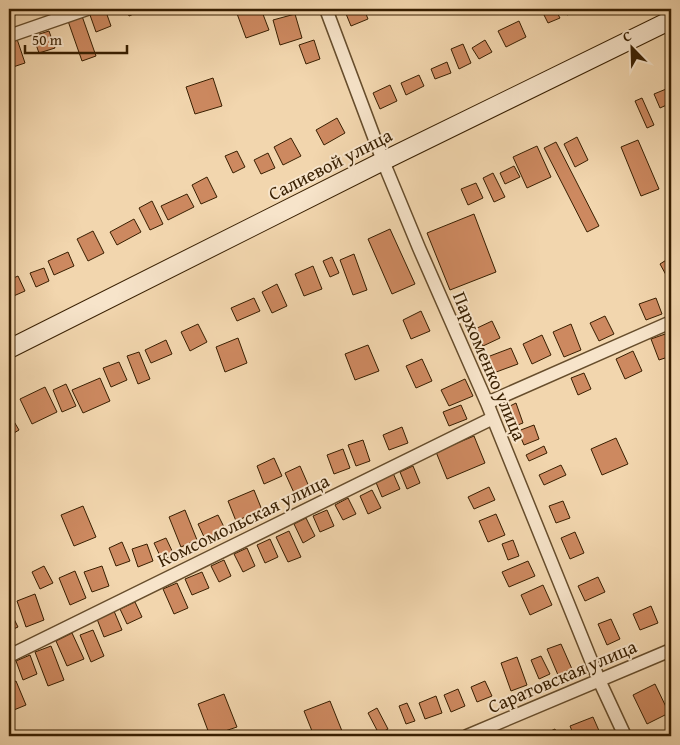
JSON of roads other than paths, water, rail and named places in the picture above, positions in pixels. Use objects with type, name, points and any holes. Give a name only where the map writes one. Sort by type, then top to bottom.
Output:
[{"type":"main road","name":"Салиевой улица","points":[[9,349],[383,161],[671,20]]},
{"type":"street","points":[[9,36],[87,9]]},
{"type":"street","name":"Пархоменко улица","points":[[326,9],[383,161],[487,403],[599,680],[625,736]]},
{"type":"street","points":[[487,403],[671,322]]},
{"type":"street","name":"Комсомольская улица","points":[[9,656],[493,418]]},
{"type":"street","name":"Саратовская улица","points":[[467,736],[671,650]]}]
